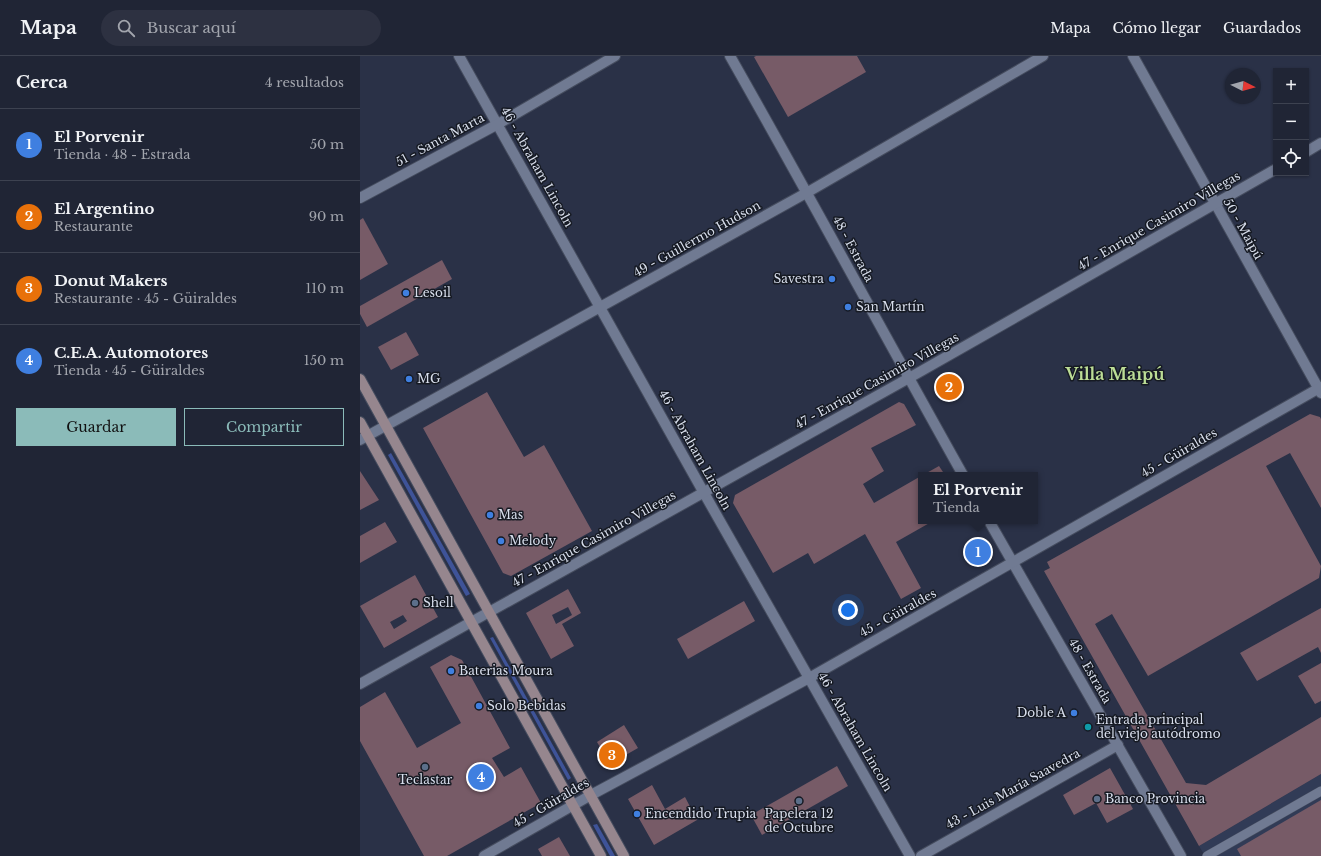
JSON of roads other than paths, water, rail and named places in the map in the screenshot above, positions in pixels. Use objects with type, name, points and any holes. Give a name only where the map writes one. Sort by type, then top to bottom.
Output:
[{"type":"main road","points":[[360,379],[624,856]]},
{"type":"main road","points":[[360,422],[364,438],[471,623],[600,856]]},
{"type":"street","name":"46 - Abraham Lincoln","points":[[459,56],[910,856]]},
{"type":"street","name":"51 - Santa Marta","points":[[360,198],[498,124],[615,56]]},
{"type":"street","name":"48 - Estrada","points":[[730,56],[808,192],[961,472]]},
{"type":"street","name":"49 - Guillermo Hudson","points":[[364,438],[808,192],[1043,56]]},
{"type":"street","name":"50 - Maipú","points":[[1133,56],[1214,204],[1320,389]]},
{"type":"street","points":[[1309,150],[1321,143]]},
{"type":"street","name":"47 - Enrique Casimiro Villegas","points":[[471,623],[909,378],[1273,171]]},
{"type":"street","name":"45 - Güiraldes","points":[[484,856],[591,795],[809,678],[1320,389]]},
{"type":"street","name":"48 - Estrada","points":[[991,524],[1012,564],[1181,856]]},
{"type":"street","points":[[360,684],[471,623]]},
{"type":"street","name":"43 - Luis María Saavedra","points":[[921,856],[1118,745]]},
{"type":"lane","points":[[1207,856],[1321,791]]},
{"type":"place","name":"Savestra","points":[[832,279]]},
{"type":"place","name":"Lesoil","points":[[406,293]]},
{"type":"place","name":"San Martín","points":[[848,307]]},
{"type":"place","name":"MG","points":[[409,379]]},
{"type":"place","name":"El Argentino","points":[[949,387]]},
{"type":"place","name":"Mas","points":[[490,515]]},
{"type":"place","name":"Melody","points":[[501,541]]},
{"type":"place","name":"El Porvenir","points":[[978,552]]},
{"type":"place","name":"Shell","points":[[415,603]]},
{"type":"place","name":"Baterias Moura","points":[[451,671]]},
{"type":"place","name":"Solo Bebidas","points":[[479,706]]},
{"type":"place","name":"Doble A","points":[[1074,713]]},
{"type":"place","name":"Entrada principal del viejo autódromo","points":[[1088,727]]},
{"type":"place","name":"Donut Makers","points":[[612,755]]},
{"type":"place","name":"Teclastar","points":[[425,767]]},
{"type":"place","name":"C.E.A. Automotores","points":[[481,777]]},
{"type":"place","name":"Banco Provincia","points":[[1097,799]]},
{"type":"place","name":"Papelera 12 de Octubre","points":[[799,801]]},
{"type":"place","name":"Encendido Trupia","points":[[637,814]]},
{"type":"district","name":"Villa Maipú","points":[[1115,374]]}]
